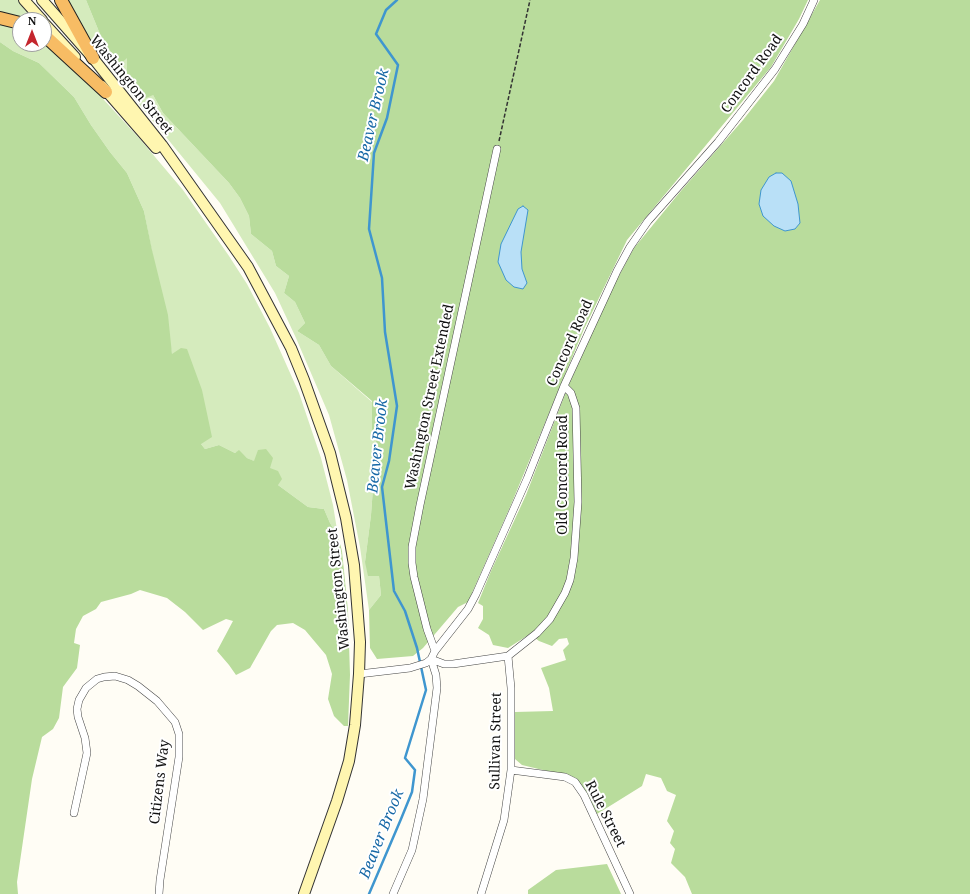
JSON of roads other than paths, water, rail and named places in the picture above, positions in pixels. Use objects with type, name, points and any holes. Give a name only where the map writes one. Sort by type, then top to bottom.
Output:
[{"type":"highway","points":[[61,0],[93,58]]},
{"type":"highway","points":[[0,18],[12,21]]},
{"type":"highway","points":[[52,42],[106,92]]},
{"type":"main road","points":[[24,0],[35,12]]},
{"type":"main road","name":"Washington Street","points":[[42,0],[93,58],[162,145],[248,267],[291,348],[320,422],[330,453],[340,491],[350,540],[358,604],[360,642],[359,674],[355,725],[348,762],[337,801],[304,894]]},
{"type":"main road","name":"Washington Street","points":[[52,32],[194,190]]},
{"type":"street","name":"Concord Road","points":[[429,661],[435,651],[468,609],[476,594],[527,479],[564,386],[617,271],[630,247],[648,221],[718,142],[775,69],[803,24],[814,0]]},
{"type":"street","name":"Washington Street Extended","points":[[435,651],[427,629],[414,577],[412,547],[497,149]]},
{"type":"street","name":"Old Concord Road","points":[[508,656],[537,633],[550,619],[562,600],[570,580],[574,558],[578,502],[576,408],[571,393],[564,386]]},
{"type":"street","points":[[359,674],[410,668],[429,661],[452,664],[508,656]]},
{"type":"street","name":"Sullivan Street","points":[[481,894],[504,820],[511,770],[508,656]]},
{"type":"street","points":[[393,894],[412,850],[423,799],[437,688],[436,675],[429,661]]},
{"type":"street","name":"Citizens Way","points":[[74,814],[87,753],[85,738],[78,717],[78,700],[86,688],[97,679],[115,676],[128,680],[157,701],[175,722],[179,734],[179,757],[159,894]]},
{"type":"street","name":"Rule Street","points":[[511,770],[565,777],[575,782],[584,795],[630,894]]},
{"type":"water","points":[[776,173],[782,173],[791,181],[798,204],[800,223],[795,229],[785,231],[774,226],[763,216],[759,204],[761,190],[769,177]]},
{"type":"water","points":[[523,206],[528,210],[521,252],[522,269],[527,283],[523,289],[514,287],[506,280],[498,262],[501,244],[518,209]]},
{"type":"waterway","name":"Beaver Brook","points":[[369,894],[412,792],[415,770],[405,758],[426,690],[417,648],[405,611],[394,591],[382,487],[389,461],[397,406],[385,332],[382,278],[369,229],[374,153],[387,118],[398,65],[376,34],[386,10],[397,0]]}]
